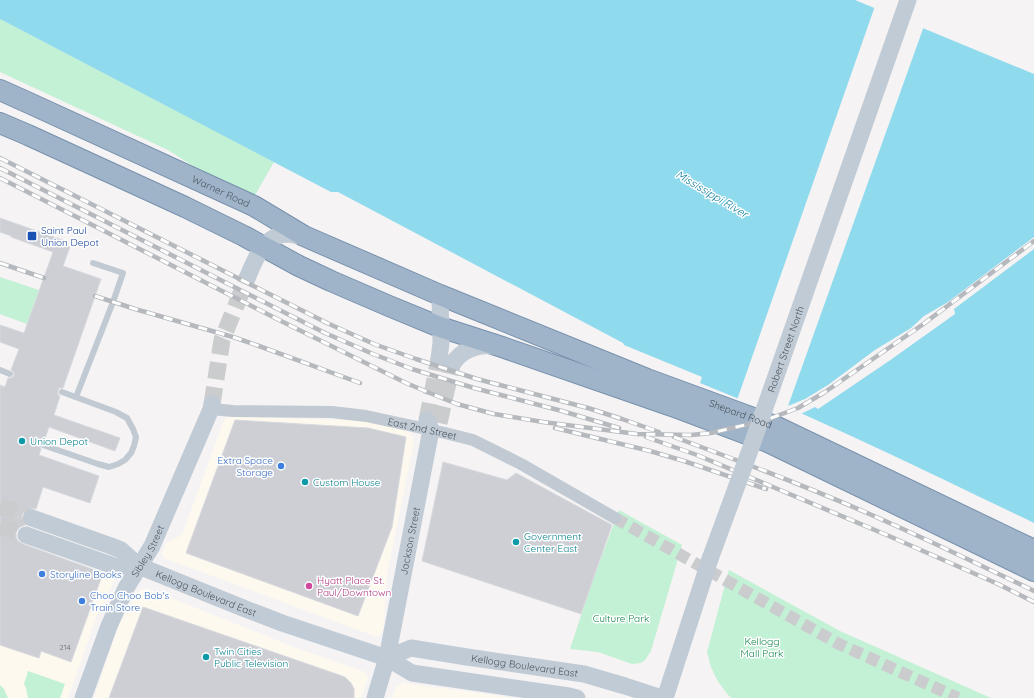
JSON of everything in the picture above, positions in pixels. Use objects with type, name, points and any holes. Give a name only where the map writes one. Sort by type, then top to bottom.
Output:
[{"type":"highway","name":"Warner Road","points":[[0,90],[254,206],[304,236],[440,295]]},
{"type":"highway","points":[[0,123],[28,134],[185,207],[331,281],[440,327]]},
{"type":"highway","name":"Shepard Road","points":[[440,295],[647,379],[775,426],[1034,550]]},
{"type":"highway","name":"Shepard Road","points":[[440,327],[672,406],[768,442],[1034,571]]},
{"type":"main road","name":"Robert Street North","points":[[664,698],[710,559],[908,0]]},
{"type":"main road","points":[[248,276],[263,247],[270,241],[285,234],[304,236]]},
{"type":"main road","points":[[440,295],[440,343],[446,362],[454,361],[467,350],[476,347],[487,345],[502,347]]},
{"type":"main road","name":"Sibley Street","points":[[83,698],[111,622],[126,588],[152,546],[211,407]]},
{"type":"main road","name":"Jackson Street","points":[[375,698],[387,658],[432,424]]},
{"type":"main road","name":"Kellogg Boulevard East","points":[[32,518],[121,550],[139,566],[243,608],[282,623],[387,658],[412,673],[577,698]]},
{"type":"main road","name":"Kellogg Boulevard East","points":[[26,535],[114,566],[139,566]]},
{"type":"main road","name":"Kellogg Boulevard East","points":[[387,658],[411,648],[584,674],[664,698]]},
{"type":"street","name":"East 2nd Street","points":[[211,407],[233,411],[332,412],[432,424],[473,440],[521,464],[615,518]]},
{"type":"lane","points":[[76,397],[123,273],[93,263]]},
{"type":"lane","points":[[0,370],[10,374]]},
{"type":"lane","points":[[43,445],[109,467],[125,460],[131,453],[134,446],[136,437],[134,429],[127,418],[116,412],[62,392]]},
{"type":"shaded area","name":"Custom House","points":[[228,416],[368,421],[409,431],[414,441],[387,575],[384,624],[382,632],[377,637],[164,558],[162,553],[166,543],[182,535],[224,420]]},
{"type":"shaded area","points":[[0,535],[112,576],[114,580],[107,599],[100,607],[68,698],[0,698]]},
{"type":"shaded area","name":"Twin Cities Public Television","points":[[146,588],[299,649],[365,672],[368,678],[361,698],[94,698],[119,624],[140,590]]},
{"type":"shaded area","points":[[403,683],[513,698],[392,698],[396,686]]},
{"type":"green space","points":[[0,19],[274,162],[255,195],[210,177],[168,150],[0,72]]},
{"type":"green space","points":[[0,277],[39,290],[27,324],[0,314]]},
{"type":"green space","name":"Culture Park","points":[[619,510],[682,545],[651,651],[641,663],[632,664],[598,652],[570,649],[591,585]]},
{"type":"green space","name":"Kellogg Mall Park","points":[[729,570],[840,631],[991,698],[732,698],[717,680],[711,667],[707,652]]},
{"type":"green space","points":[[28,671],[65,684],[60,698],[28,698],[24,684]]},
{"type":"green space","points":[[0,685],[4,689],[8,698],[0,698]]},
{"type":"water","name":"Mississippi River","points":[[0,0],[855,0],[1034,74],[1034,523],[859,440],[753,392],[749,403],[700,383],[702,377],[624,345],[623,343],[338,192],[331,192],[0,19]]},
{"type":"pier","points":[[875,6],[924,26],[788,406],[805,399],[828,385],[875,350],[911,328],[924,316],[948,302],[1034,237],[1034,249],[954,309],[955,314],[818,409],[815,407],[799,415],[754,395],[750,404],[748,405],[737,400]]},
{"type":"building","name":"Union Depot","points":[[0,218],[68,242],[66,246],[70,247],[63,266],[101,279],[63,388],[59,388],[58,395],[60,396],[54,415],[120,438],[115,451],[49,427],[44,441],[39,443],[41,449],[39,455],[99,476],[90,503],[43,487],[36,509],[30,508],[25,511],[22,515],[22,519],[25,525],[20,527],[16,532],[18,541],[23,544],[103,573],[71,662],[41,651],[39,658],[0,645],[0,385],[5,387],[8,378],[14,376],[14,372],[11,370],[19,349],[0,342],[0,325],[24,333],[53,252],[0,232]]},
{"type":"building","name":"Custom House","points":[[235,420],[368,428],[406,437],[392,527],[358,616],[186,553]]},
{"type":"building","name":"Government Center East","points":[[443,462],[507,480],[516,473],[612,525],[581,614],[422,561]]},
{"type":"building","name":"Twin Cities Public Television","points":[[143,607],[345,677],[354,689],[354,698],[109,698]]},
{"type":"tunnel","points":[[212,404],[222,340],[248,276]]},
{"type":"tunnel","points":[[427,420],[439,359]]},
{"type":"tunnel","points":[[439,423],[452,365]]},
{"type":"tunnel","points":[[0,506],[32,518]]},
{"type":"tunnel","points":[[615,518],[839,644],[958,698]]},
{"type":"tunnel","points":[[0,526],[26,535]]},
{"type":"railway","points":[[0,158],[327,323],[374,344],[477,379],[588,408],[659,432]]},
{"type":"railway","points":[[0,168],[325,333],[373,354],[412,369],[474,388],[562,411],[619,428]]},
{"type":"railway","points":[[0,178],[283,322],[406,383],[437,396],[457,404],[494,414],[637,434],[691,435],[711,433],[766,420],[798,408],[825,392],[922,325],[1034,241]]},
{"type":"railway","points":[[0,263],[44,278]]},
{"type":"railway","points":[[95,296],[233,337],[360,383]]},
{"type":"railway","points":[[555,428],[650,451],[766,489]]},
{"type":"railway","points":[[646,437],[697,455],[889,536],[998,584],[1034,602]]},
{"type":"railway","points":[[674,437],[840,501],[1034,591]]},
{"type":"place","name":"Saint Paul Union Depot","points":[[32,236]]},
{"type":"place","name":"Union Depot","points":[[22,441]]},
{"type":"place","name":"Extra Space Storage","points":[[281,466]]},
{"type":"place","name":"Custom House","points":[[305,482]]},
{"type":"place","name":"Government Center East","points":[[516,542]]},
{"type":"place","name":"Storyline Books","points":[[42,574]]},
{"type":"place","name":"Hyatt Place St. Paul/Downtown","points":[[309,586]]},
{"type":"place","name":"Choo Choo Bob's Train Store","points":[[82,601]]},
{"type":"place","name":"Twin Cities Public Television","points":[[206,657]]}]
